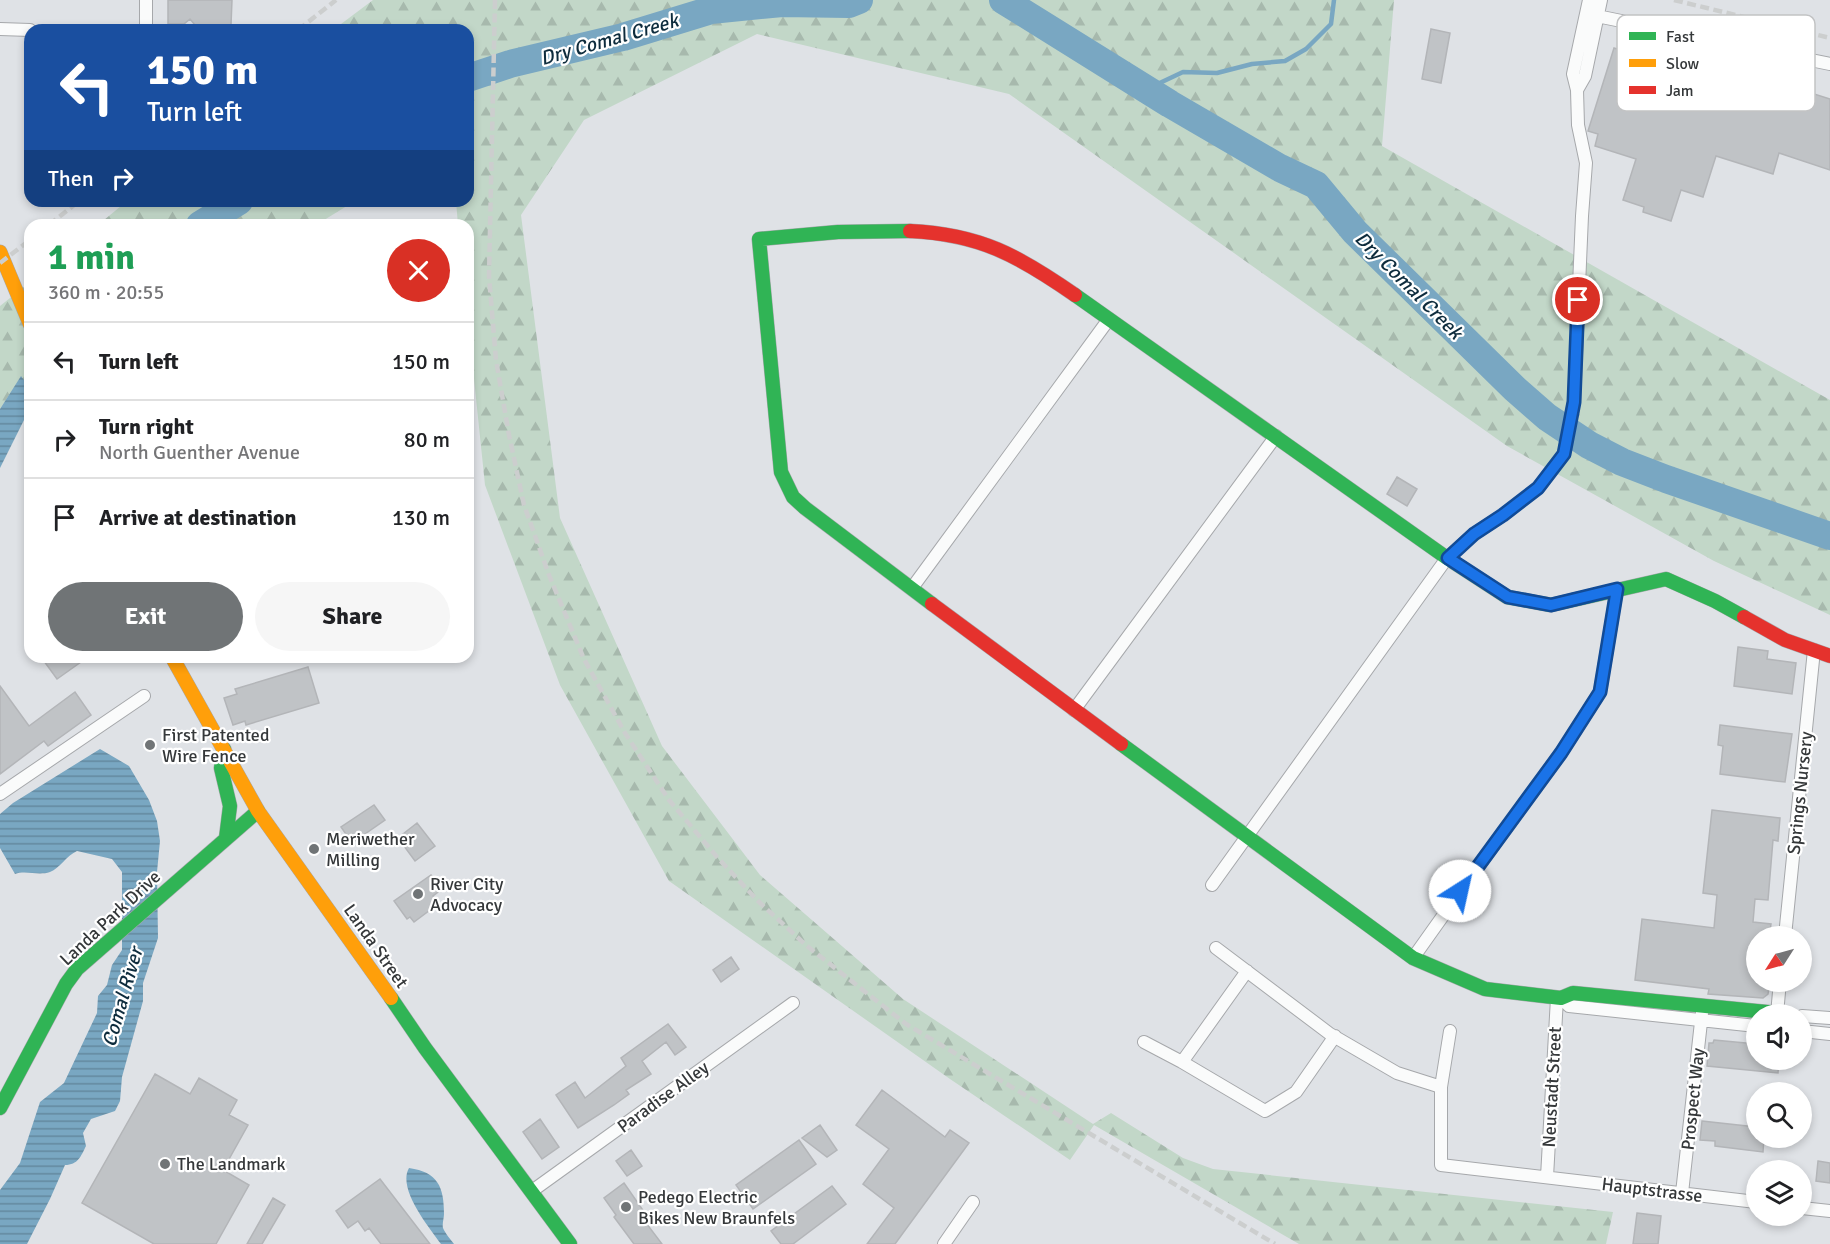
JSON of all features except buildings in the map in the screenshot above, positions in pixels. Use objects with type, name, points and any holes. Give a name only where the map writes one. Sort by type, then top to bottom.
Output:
[{"type":"street","points":[[146,0],[146,24]]},
{"type":"street","points":[[1212,885],[1448,558],[1474,534],[1538,488],[1564,454],[1574,402],[1586,163],[1578,125],[1577,90],[1573,74],[1588,0]]},
{"type":"street","points":[[1577,90],[1585,76],[1601,0]]},
{"type":"street","points":[[1597,16],[1617,20]]},
{"type":"street","points":[[0,29],[24,30]]},
{"type":"street","points":[[1815,61],[1830,64]]},
{"type":"street","points":[[1746,1010],[1573,993],[1559,998],[1485,989],[1413,958],[1074,710],[804,508],[793,496],[781,472],[759,238],[818,234],[928,232],[971,240],[1011,254],[1038,269],[1448,558],[1508,597],[1551,605],[1666,579],[1715,601],[1785,640],[1830,656]]},
{"type":"street","points":[[0,252],[24,309]]},
{"type":"street","points":[[912,588],[1109,319]]},
{"type":"street","points":[[1074,710],[1276,436]]},
{"type":"street","points":[[1413,958],[1561,753],[1600,692],[1617,589]]},
{"type":"street","name":"Springs Nursery","points":[[1786,926],[1814,650]]},
{"type":"street","name":"Landa Street","points":[[175,663],[258,811],[425,1048],[570,1244]]},
{"type":"street","points":[[0,794],[144,696]]},
{"type":"street","points":[[224,749],[219,764],[229,793],[231,816],[226,838]]},
{"type":"street","name":"Landa Park Drive","points":[[0,1108],[66,984],[90,956],[258,811]]},
{"type":"street","points":[[1216,948],[1335,1036],[1397,1073],[1442,1087],[1450,1032]]},
{"type":"street","points":[[1182,1062],[1248,971]]},
{"type":"street","points":[[1559,998],[1569,1006],[1746,1025]]},
{"type":"street","name":"Neustadt Street","points":[[1547,1177],[1559,998]]},
{"type":"street","name":"Paradise Alley","points":[[532,1191],[793,1003]]},
{"type":"street","name":"Prospect Way","points":[[1682,1193],[1703,1005]]},
{"type":"street","points":[[1812,1017],[1830,1018]]},
{"type":"street","points":[[1812,1031],[1830,1034]]},
{"type":"street","points":[[1144,1042],[1265,1110],[1296,1092],[1335,1036]]},
{"type":"street","name":"Hauptstrasse","points":[[1442,1087],[1442,1165],[1746,1201]]},
{"type":"street","points":[[944,1244],[973,1202]]},
{"type":"street","points":[[1812,1209],[1830,1211]]},
{"type":"green space","points":[[373,0],[1394,0],[1382,146],[1830,400],[1830,615],[1714,561],[1507,446],[1009,94],[757,34],[584,120],[521,215],[560,518],[662,746],[760,875],[903,999],[1093,1124],[1111,1113],[1183,1158],[1213,1169],[1613,1212],[1606,1244],[1299,1244],[1094,1125],[1070,1160],[950,1079],[669,881],[560,685],[485,485],[474,379],[474,219],[458,219],[456,207],[474,207],[474,24],[341,24]]},
{"type":"green space","points":[[120,207],[345,207],[326,219],[105,219]]},
{"type":"green space","points":[[24,287],[24,381],[21,377],[0,409],[0,306]]},
{"type":"water","points":[[21,376],[24,380],[24,420],[0,468],[0,409]]},
{"type":"water","name":"Comal River","points":[[100,749],[129,766],[149,800],[157,821],[160,841],[157,872],[158,938],[143,983],[143,1001],[122,1077],[120,1101],[115,1111],[91,1119],[83,1133],[86,1146],[76,1162],[65,1165],[27,1244],[0,1244],[0,1190],[20,1163],[40,1102],[64,1083],[97,1013],[98,996],[107,985],[112,965],[122,950],[122,872],[112,859],[77,851],[50,872],[15,874],[0,848],[0,814],[13,803]]},
{"type":"water","points":[[409,1168],[427,1173],[437,1182],[443,1196],[443,1228],[454,1244],[441,1244],[416,1208],[407,1186],[406,1177]]},
{"type":"waterway","name":"Dry Comal Creek","points":[[474,76],[510,64],[623,37],[711,10],[782,3],[849,4],[859,0]]},
{"type":"waterway","name":"Dry Comal Creek","points":[[1003,0],[1170,104],[1280,168],[1316,185],[1355,232],[1515,389],[1547,417],[1589,445],[1622,462],[1666,479],[1830,536]]},
{"type":"waterway","points":[[1147,89],[1183,72],[1217,73],[1252,64],[1285,61],[1306,49],[1331,24],[1334,0]]},
{"type":"waterway","name":"Dry Comal Creek","points":[[210,219],[229,207]]},
{"type":"railway","points":[[306,24],[336,0]]},
{"type":"railway","points":[[495,0],[489,276],[496,360],[509,435],[524,505],[549,575],[584,659],[625,733],[669,800],[758,901],[807,946],[906,1024],[1275,1244]]},
{"type":"railway","points":[[1674,0],[1736,15]]},
{"type":"railway","points":[[1815,34],[1830,38]]},
{"type":"railway","points":[[56,219],[72,207]]},
{"type":"railway","points":[[0,263],[24,245]]},
{"type":"traffic: fast","points":[[910,231],[838,232],[759,239],[781,472],[793,497],[805,508],[932,604]]},
{"type":"traffic: fast","points":[[1075,295],[1447,558],[1507,597],[1551,605],[1666,579],[1744,617]]},
{"type":"traffic: fast","points":[[1121,744],[1413,958],[1485,989],[1561,998],[1573,993],[1746,1010]]},
{"type":"traffic: fast","points":[[224,749],[221,768],[230,806],[226,838]]},
{"type":"traffic: fast","points":[[0,1108],[66,984],[77,969],[258,811]]},
{"type":"traffic: fast","points":[[391,998],[425,1048],[570,1244]]},
{"type":"traffic: slow","points":[[0,252],[24,310]]},
{"type":"traffic: slow","points":[[175,663],[258,811],[391,998]]},
{"type":"traffic: jam","points":[[910,231],[935,233],[978,242],[1017,258],[1075,295]]},
{"type":"traffic: jam","points":[[932,604],[1121,744]]},
{"type":"traffic: jam","points":[[1744,617],[1785,640],[1830,656]]},
{"type":"place","name":"First Patented Wire Fence","points":[[150,745]]},
{"type":"place","name":"Meriwether Milling","points":[[314,849]]},
{"type":"place","name":"River City Advocacy","points":[[418,894]]},
{"type":"place","name":"The Landmark","points":[[165,1164]]},
{"type":"place","name":"Pedego Electric Bikes New Braunfels","points":[[626,1207]]},
{"type":"route","points":[[1460,891],[1561,753],[1600,692],[1617,589],[1551,605],[1508,597],[1448,558],[1474,534],[1538,488],[1564,454],[1574,402],[1578,300]]}]
